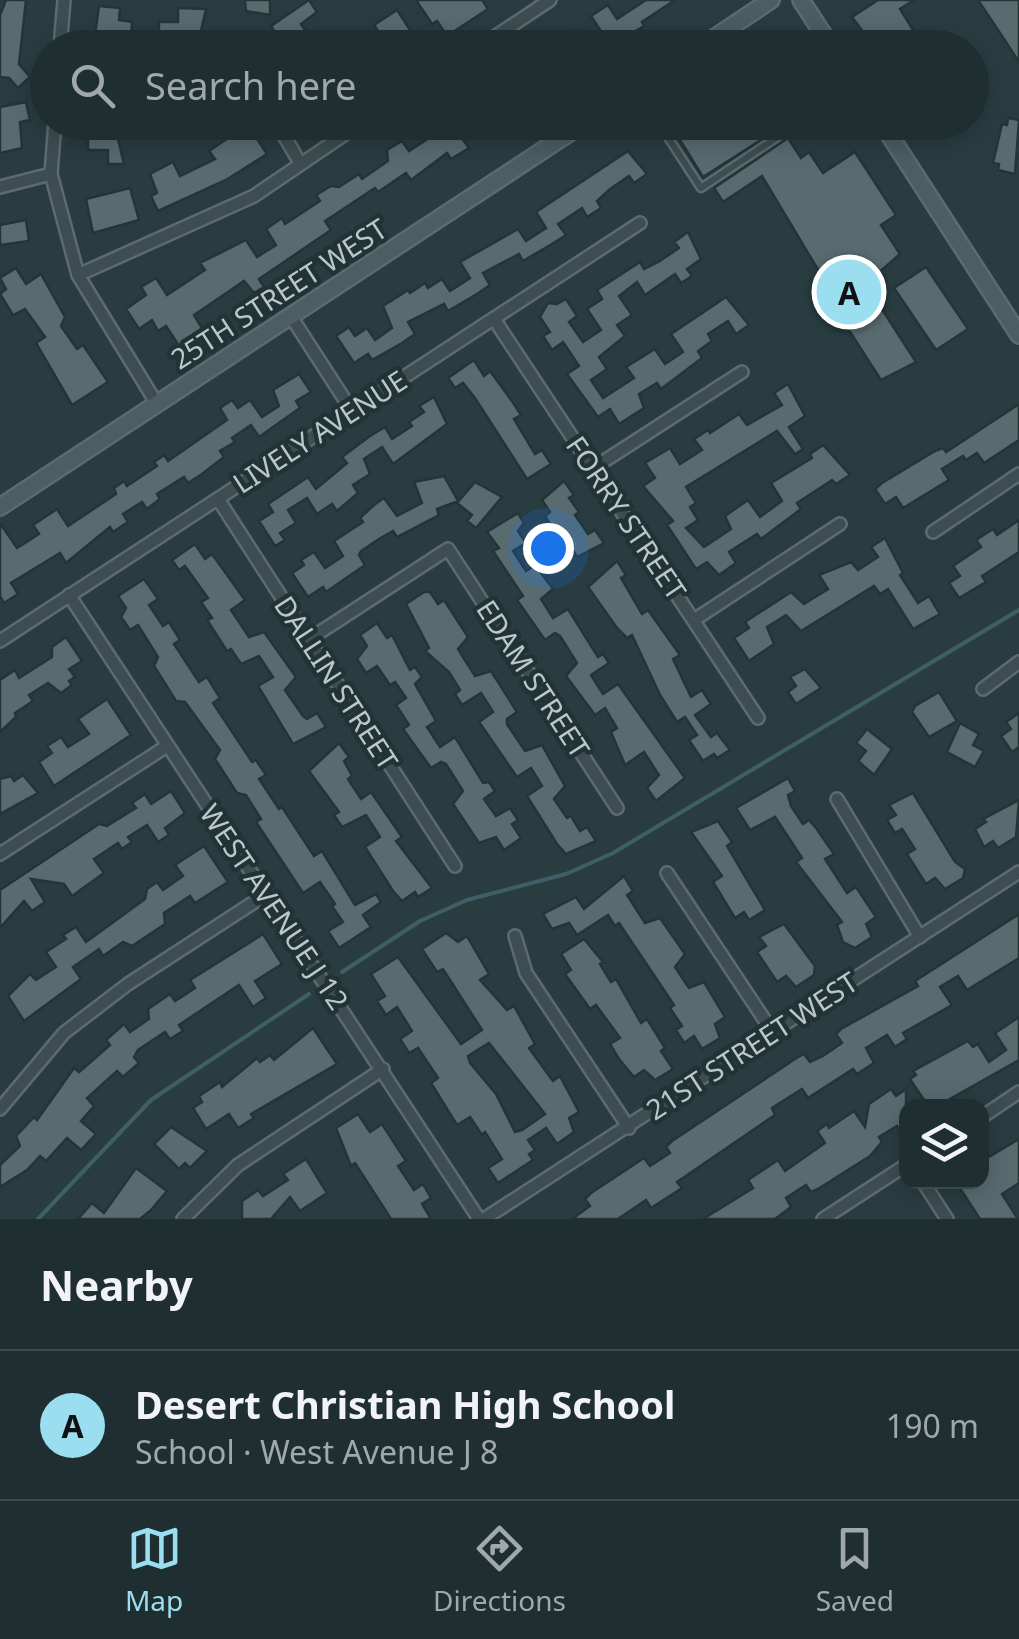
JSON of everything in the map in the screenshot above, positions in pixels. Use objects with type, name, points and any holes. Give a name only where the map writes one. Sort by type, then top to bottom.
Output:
[{"type":"street","points":[[62,30],[64,0]]},
{"type":"street","points":[[505,30],[550,0]]},
{"type":"street","points":[[727,30],[771,0]]},
{"type":"street","points":[[802,0],[821,30]]},
{"type":"street","points":[[53,140],[50,174],[78,275],[157,404]]},
{"type":"street","points":[[287,140],[300,163]]},
{"type":"street","points":[[78,275],[254,196],[335,140]]},
{"type":"street","name":"25TH STREET WEST","points":[[0,507],[558,140]]},
{"type":"street","points":[[893,140],[1019,335]]},
{"type":"street","points":[[0,187],[50,174]]},
{"type":"street","name":"LIVELY AVENUE","points":[[0,641],[640,223]]},
{"type":"street","points":[[290,315],[352,411]]},
{"type":"street","name":"FORRY STREET","points":[[494,318],[758,718]]},
{"type":"street","points":[[592,469],[742,372]]},
{"type":"street","points":[[934,532],[1019,474]]},
{"type":"street","name":"DALLIN STREET","points":[[218,499],[455,866]]},
{"type":"street","points":[[694,620],[840,524]]},
{"type":"street","name":"EDAM STREET","points":[[308,640],[448,549],[617,808]]},
{"type":"street","name":"WEST AVENUE J 12","points":[[69,594],[482,1219]]},
{"type":"street","points":[[983,688],[1019,662]]},
{"type":"street","points":[[0,854],[167,746]]},
{"type":"street","points":[[837,799],[920,936]]},
{"type":"street","name":"21ST STREET WEST","points":[[482,1219],[1019,872]]},
{"type":"street","points":[[667,873],[772,1031]]},
{"type":"street","points":[[0,1109],[64,1033],[128,984],[265,895]]},
{"type":"street","points":[[514,936],[526,973],[628,1128]]},
{"type":"street","points":[[183,1219],[238,1165],[384,1069]]},
{"type":"street","points":[[989,1111],[1019,1092]]},
{"type":"street","points":[[822,1219],[899,1170]]},
{"type":"street","points":[[928,1189],[947,1219]]},
{"type":"lane","points":[[672,140],[701,188],[773,140]]},
{"type":"building","points":[[6,0],[26,0],[19,64],[30,77],[18,88],[9,78],[0,77],[0,15]]},
{"type":"building","points":[[245,0],[270,0],[270,15],[246,11]]},
{"type":"building","points":[[309,0],[317,12],[301,24],[305,30],[274,30],[271,26]]},
{"type":"building","points":[[416,0],[482,0],[488,9],[456,30],[443,30],[437,21],[432,24]]},
{"type":"building","points":[[646,0],[675,0],[642,22],[644,26],[637,30],[600,30],[591,16],[608,5],[617,19]]},
{"type":"building","points":[[878,0],[914,0],[900,9],[913,30],[862,30],[852,17]]},
{"type":"building","points":[[978,0],[1019,0],[1019,62],[1002,36]]},
{"type":"building","points":[[99,6],[120,8],[119,20],[132,22],[132,30],[96,30]]},
{"type":"building","points":[[178,8],[206,9],[201,30],[159,30],[159,22],[178,22]]},
{"type":"building","points":[[397,10],[410,30],[377,30],[374,25]]},
{"type":"building","points":[[26,102],[30,120],[20,122],[22,148],[0,153],[0,107]]},
{"type":"building","points":[[1008,118],[1019,120],[1015,174],[998,170],[999,164],[993,163],[1002,124],[1007,125]]},
{"type":"building","points":[[88,140],[118,140],[124,164],[108,164],[108,150],[88,150]]},
{"type":"building","points":[[225,140],[258,140],[267,154],[226,180],[158,211],[151,196],[157,193],[150,174],[173,162],[180,176],[215,159],[209,151]]},
{"type":"building","points":[[426,140],[463,140],[469,148],[451,159],[447,153],[411,180],[406,173],[378,192],[375,188],[325,221],[331,230],[259,279],[264,287],[254,293],[244,281],[194,315],[203,330],[193,337],[197,343],[183,352],[166,326],[158,331],[152,320],[139,329],[126,309],[146,295],[141,287],[156,278],[167,295],[205,270],[200,263],[246,240],[257,257],[276,245],[266,229],[282,218],[285,224],[320,201],[316,195],[331,186],[339,187],[359,174],[362,179],[388,161],[387,150],[402,141],[409,151]]},
{"type":"building","points":[[680,140],[761,140],[703,177]]},
{"type":"building","points":[[785,140],[789,140],[801,158],[809,152],[823,173],[855,152],[896,215],[881,225],[900,254],[867,283],[863,277],[845,290],[830,266],[820,273],[762,176],[723,202],[714,188]]},
{"type":"building","points":[[628,151],[647,174],[634,183],[629,176],[610,189],[597,201],[601,208],[587,217],[582,208],[558,224],[566,235],[552,244],[523,261],[519,254],[483,273],[490,285],[477,294],[448,311],[444,304],[408,322],[415,334],[402,343],[372,360],[368,354],[354,363],[336,336],[349,327],[355,336],[367,328],[375,340],[392,328],[383,306],[408,290],[410,293],[425,283],[428,288],[442,279],[450,291],[470,278],[460,262],[518,229],[526,241],[546,228],[536,212]]},
{"type":"building","points":[[130,188],[139,220],[93,233],[86,199]]},
{"type":"building","points":[[26,220],[29,241],[0,245],[0,225]]},
{"type":"building","points":[[688,232],[701,259],[687,269],[692,276],[681,283],[675,274],[645,295],[637,282],[619,296],[632,315],[617,325],[625,336],[599,357],[607,369],[591,380],[603,398],[634,378],[626,367],[655,349],[665,364],[683,352],[671,334],[726,297],[749,325],[736,334],[728,321],[708,334],[712,341],[698,351],[702,358],[661,389],[657,383],[639,394],[644,408],[619,424],[610,409],[598,417],[567,374],[579,366],[563,342],[552,350],[543,336],[550,332],[540,317],[548,303],[566,299],[577,316],[569,322],[583,342],[601,330],[587,309],[602,299],[597,290],[640,262],[644,269],[660,261],[679,248],[674,242]]},
{"type":"building","points":[[926,267],[968,329],[936,350],[894,288]]},
{"type":"building","points":[[16,268],[26,284],[41,274],[65,317],[61,326],[77,349],[83,345],[108,382],[72,405],[36,343],[45,337],[25,309],[13,315],[0,294],[6,289],[0,278]]},
{"type":"building","points":[[876,300],[916,362],[881,380],[843,321]]},
{"type":"building","points":[[474,360],[484,376],[490,371],[512,401],[521,415],[514,419],[535,454],[542,450],[551,464],[527,479],[475,398],[463,383],[455,388],[448,378]]},
{"type":"building","points":[[299,374],[311,392],[296,401],[300,408],[259,437],[251,425],[232,438],[235,442],[220,451],[224,457],[202,474],[188,483],[184,477],[157,494],[160,499],[147,509],[142,502],[123,514],[128,522],[113,532],[110,527],[66,563],[60,553],[11,583],[18,594],[4,603],[0,596],[0,523],[17,548],[39,534],[33,525],[57,509],[68,526],[116,494],[114,488],[124,481],[127,486],[157,466],[154,462],[164,455],[168,461],[227,420],[220,408],[232,400],[238,408],[250,400],[262,417],[279,406],[273,390]]},
{"type":"building","points":[[788,384],[805,416],[789,427],[803,449],[795,454],[777,431],[686,487],[696,503],[690,507],[698,520],[686,528],[704,547],[731,529],[725,516],[748,500],[760,517],[782,501],[771,483],[812,458],[810,454],[823,445],[850,475],[836,484],[832,480],[797,503],[801,509],[761,539],[757,534],[729,552],[736,563],[719,575],[707,562],[696,569],[667,525],[673,521],[643,486],[655,478],[645,463],[670,448],[680,464],[702,450],[694,439],[708,430],[710,433],[739,414],[747,425],[782,405],[774,393]]},
{"type":"building","points":[[434,397],[447,424],[393,464],[382,447],[364,459],[370,474],[353,485],[358,493],[337,511],[332,504],[317,514],[307,498],[288,510],[296,523],[280,533],[285,540],[275,546],[259,521],[273,512],[268,504],[308,477],[316,489],[347,463],[342,457],[370,436],[385,427],[392,439],[412,426],[409,422],[424,412],[419,406]]},
{"type":"building","points":[[1019,404],[1019,440],[984,463],[977,453],[966,460],[963,456],[942,469],[949,480],[903,508],[896,497],[885,504],[875,489],[935,451],[943,448],[946,452]]},
{"type":"building","points":[[444,476],[458,501],[437,509],[439,515],[397,537],[393,531],[379,539],[361,551],[359,555],[365,565],[326,592],[323,587],[308,597],[292,573],[304,565],[301,560],[314,552],[325,568],[343,556],[334,541],[363,522],[360,518],[374,505],[384,498],[397,516],[422,503],[414,482]]},
{"type":"building","points":[[564,481],[574,495],[569,498],[579,512],[575,515],[588,534],[595,530],[604,543],[577,557],[569,544],[564,547],[545,516],[550,512],[542,500]]},
{"type":"building","points":[[475,482],[502,497],[476,528],[467,521],[472,515],[457,503]]},
{"type":"building","points":[[518,513],[524,523],[518,531],[526,543],[513,551],[526,571],[535,565],[553,589],[541,599],[553,618],[568,609],[598,657],[603,654],[609,663],[591,675],[603,694],[618,684],[685,778],[656,801],[647,788],[659,775],[644,752],[625,765],[611,732],[617,728],[605,708],[595,715],[566,676],[577,663],[560,636],[555,633],[545,640],[517,600],[523,596],[493,551],[499,548],[487,532]]},
{"type":"building","points":[[1019,520],[1019,552],[982,576],[986,582],[959,598],[949,583],[960,576],[953,566],[981,547],[976,540],[993,529],[997,535]]},
{"type":"building","points":[[885,538],[903,573],[900,575],[918,603],[929,596],[940,614],[913,629],[888,589],[880,594],[874,586],[801,631],[786,615],[767,627],[774,644],[749,661],[734,638],[749,628],[745,622],[791,592],[804,604],[828,589],[819,575],[851,562],[858,570],[878,557],[871,547]]},
{"type":"building","points":[[195,544],[205,559],[212,554],[245,600],[231,610],[249,637],[264,632],[296,677],[285,690],[303,716],[307,719],[317,713],[326,727],[293,744],[258,686],[273,677],[259,656],[241,664],[231,649],[227,651],[207,620],[212,618],[201,602],[208,598],[185,566],[179,570],[172,560]]},
{"type":"building","points":[[617,561],[626,575],[621,578],[642,614],[648,610],[680,655],[673,659],[691,697],[702,690],[711,704],[695,715],[711,737],[717,733],[730,750],[717,758],[714,754],[703,761],[689,740],[697,735],[685,717],[677,722],[632,635],[627,638],[617,628],[588,587]]},
{"type":"building","points":[[144,579],[158,599],[149,605],[163,626],[169,622],[180,640],[174,644],[199,682],[207,677],[220,698],[213,703],[252,762],[256,760],[266,775],[259,779],[279,809],[282,807],[314,856],[322,851],[355,905],[376,894],[381,902],[363,915],[371,927],[339,948],[328,931],[343,922],[332,906],[335,904],[320,882],[303,893],[256,822],[261,819],[246,795],[237,793],[215,759],[220,750],[185,702],[176,701],[154,666],[158,657],[138,625],[130,630],[121,617],[126,608],[118,596]]},
{"type":"building","points":[[430,592],[438,604],[444,600],[468,637],[458,649],[475,676],[491,671],[517,712],[507,719],[507,724],[525,751],[542,745],[565,786],[554,799],[580,831],[587,827],[596,841],[566,854],[557,844],[527,796],[542,786],[531,768],[517,777],[479,722],[493,712],[481,693],[462,705],[455,694],[460,690],[449,672],[425,651],[429,648],[406,604]]},
{"type":"building","points":[[377,623],[387,638],[392,635],[410,670],[415,667],[422,677],[415,684],[436,721],[427,727],[440,747],[455,737],[483,783],[489,782],[495,791],[484,799],[496,816],[510,808],[518,820],[512,824],[521,838],[504,850],[496,837],[479,843],[453,804],[463,791],[446,764],[441,762],[431,768],[403,729],[409,725],[396,705],[406,698],[395,682],[390,685],[377,666],[366,673],[357,659],[367,646],[360,635]]},
{"type":"building","points":[[66,637],[82,661],[69,669],[75,677],[69,681],[72,685],[61,693],[48,683],[29,695],[33,701],[15,713],[16,717],[0,732],[0,680],[15,670],[19,678],[52,657],[52,647]]},
{"type":"building","points":[[805,669],[821,688],[796,704],[788,692],[796,686],[790,677]]},
{"type":"building","points":[[939,692],[957,721],[929,737],[912,712],[915,706]]},
{"type":"building","points":[[107,699],[131,735],[54,786],[39,762],[52,753],[47,746],[61,737],[68,747],[89,734],[78,719]]},
{"type":"building","points":[[1019,713],[1019,747],[1012,752],[1001,736],[1011,729],[1006,722]]},
{"type":"building","points":[[960,723],[979,734],[973,745],[984,751],[975,767],[947,752]]},
{"type":"building","points":[[867,729],[892,749],[874,775],[858,761],[866,751],[856,743]]},
{"type":"building","points":[[339,743],[349,757],[344,761],[352,776],[348,779],[361,799],[371,792],[402,837],[396,841],[432,888],[418,897],[415,892],[402,901],[393,891],[365,847],[380,837],[366,815],[342,827],[334,815],[339,812],[309,771]]},
{"type":"building","points":[[23,775],[38,793],[0,814],[0,779],[11,776],[14,781]]},
{"type":"building","points":[[788,778],[795,791],[788,795],[791,806],[803,824],[809,820],[834,854],[825,859],[847,893],[856,887],[876,917],[866,924],[872,937],[855,948],[843,942],[837,925],[842,922],[796,862],[802,858],[775,817],[750,830],[736,808]]},
{"type":"building","points":[[171,791],[185,813],[165,828],[169,835],[158,842],[147,825],[128,837],[132,842],[122,849],[118,843],[94,859],[104,873],[72,896],[64,884],[31,879],[45,902],[32,911],[24,901],[0,928],[0,890],[99,824],[107,826],[136,808],[132,803],[145,794],[151,804]]},
{"type":"building","points":[[913,793],[955,862],[965,869],[963,878],[945,889],[935,878],[926,884],[907,854],[915,849],[902,829],[895,833],[887,820],[896,815],[889,805]]},
{"type":"building","points":[[1019,800],[1016,837],[998,848],[993,841],[984,847],[975,829],[986,822],[983,819]]},
{"type":"building","points":[[718,821],[732,842],[727,846],[765,910],[749,920],[744,912],[735,918],[713,882],[722,876],[691,832]]},
{"type":"building","points":[[204,846],[228,882],[195,903],[190,896],[164,913],[165,924],[132,946],[123,942],[103,956],[99,949],[73,967],[81,979],[24,1021],[8,996],[30,974],[36,980],[56,967],[46,952],[66,939],[63,935],[76,927],[86,942],[145,899],[147,889],[157,882],[163,890],[183,876],[175,865]]},
{"type":"building","points":[[624,876],[633,891],[627,895],[645,923],[660,918],[685,954],[675,967],[689,988],[704,982],[725,1017],[715,1024],[720,1038],[702,1049],[694,1036],[684,1043],[676,1030],[682,1026],[670,1008],[674,1005],[619,923],[615,926],[608,915],[577,935],[569,923],[552,929],[543,914],[576,897],[584,909]]},
{"type":"building","points":[[1019,914],[1019,958],[967,990],[958,976],[940,987],[952,1005],[903,1033],[907,1039],[895,1047],[887,1035],[866,1048],[874,1063],[857,1074],[853,1069],[808,1098],[802,1089],[772,1108],[775,1115],[677,1182],[682,1188],[651,1208],[646,1200],[618,1219],[572,1219],[590,1206],[585,1199],[591,1193],[644,1158],[650,1166],[670,1153],[666,1147],[672,1141],[798,1057],[804,1054],[810,1062],[823,1056],[842,1043],[836,1034],[841,1029],[918,986],[915,981]]},
{"type":"building","points":[[784,924],[815,966],[814,975],[796,987],[786,976],[777,982],[757,952],[766,946],[759,937]]},
{"type":"building","points":[[446,933],[458,942],[467,936],[489,974],[480,980],[507,1010],[514,1006],[535,1044],[529,1048],[553,1081],[560,1076],[579,1112],[569,1118],[574,1132],[557,1144],[546,1128],[528,1140],[535,1150],[529,1154],[533,1160],[498,1183],[488,1168],[502,1159],[485,1132],[482,1135],[470,1117],[457,1125],[431,1083],[438,1078],[418,1048],[409,1053],[400,1039],[412,1031],[397,1007],[386,1015],[377,1001],[385,996],[371,974],[398,957],[461,1044],[482,1030],[443,969],[437,972],[422,949]],"holes":[[[489,1043],[545,1114],[515,1132],[496,1094],[468,1056]]]},
{"type":"building","points":[[263,934],[282,964],[255,981],[266,998],[253,1007],[239,985],[179,1025],[183,1031],[170,1039],[165,1032],[138,1050],[134,1057],[139,1063],[123,1077],[117,1071],[87,1098],[94,1106],[81,1121],[96,1134],[81,1150],[67,1138],[46,1161],[40,1156],[27,1170],[0,1187],[0,1165],[20,1146],[16,1136],[34,1117],[37,1120],[74,1068],[79,1072],[110,1045],[106,1040],[124,1024],[130,1032],[149,1019],[148,1009],[170,994],[175,1001],[195,988],[190,980]]},
{"type":"building","points":[[584,939],[603,962],[600,964],[611,982],[616,979],[641,1023],[647,1019],[665,1048],[661,1051],[673,1069],[655,1080],[644,1070],[634,1077],[610,1044],[620,1038],[596,1005],[590,1009],[565,974],[571,970],[561,954]]},
{"type":"building","points":[[1019,1017],[1019,1060],[950,1099],[923,1099],[910,1079],[916,1075],[913,1071],[968,1041],[973,1047],[978,1044],[989,1062],[1006,1050],[995,1033]]},
{"type":"building","points":[[313,1028],[337,1064],[251,1114],[254,1118],[238,1128],[229,1114],[206,1129],[193,1108],[202,1102],[199,1096],[220,1082],[222,1087],[257,1058],[260,1062],[270,1055],[274,1060]]},
{"type":"building","points":[[891,1089],[896,1096],[906,1089],[906,1099],[899,1099],[899,1129],[897,1126],[879,1137],[882,1142],[870,1156],[818,1189],[811,1192],[806,1185],[786,1198],[791,1207],[775,1219],[703,1219],[753,1188],[748,1180],[778,1160],[785,1171],[825,1143],[817,1131],[827,1124],[829,1128],[854,1111],[865,1127],[869,1104]]},
{"type":"building","points":[[358,1114],[370,1132],[382,1124],[406,1161],[398,1166],[414,1190],[423,1184],[431,1198],[422,1204],[431,1219],[391,1219],[355,1163],[351,1166],[336,1128]]},
{"type":"building","points":[[171,1127],[207,1151],[190,1168],[185,1163],[179,1169],[154,1144]]},
{"type":"building","points":[[1019,1139],[1019,1183],[1002,1194],[1018,1219],[980,1219],[960,1189],[989,1189],[989,1157]]},
{"type":"building","points":[[306,1159],[327,1193],[300,1211],[290,1197],[271,1219],[242,1219],[242,1201],[258,1190],[263,1196],[288,1180],[283,1174]]},
{"type":"building","points":[[136,1168],[167,1191],[151,1210],[140,1219],[78,1219],[92,1203],[104,1213]]},
{"type":"waterway","points":[[342,972],[420,921],[467,900],[566,874],[613,853],[1019,610]]},
{"type":"waterway","points":[[38,1219],[151,1100],[309,994]]},
{"type":"place","name":"Desert Christian High School","points":[[849,292]]}]
